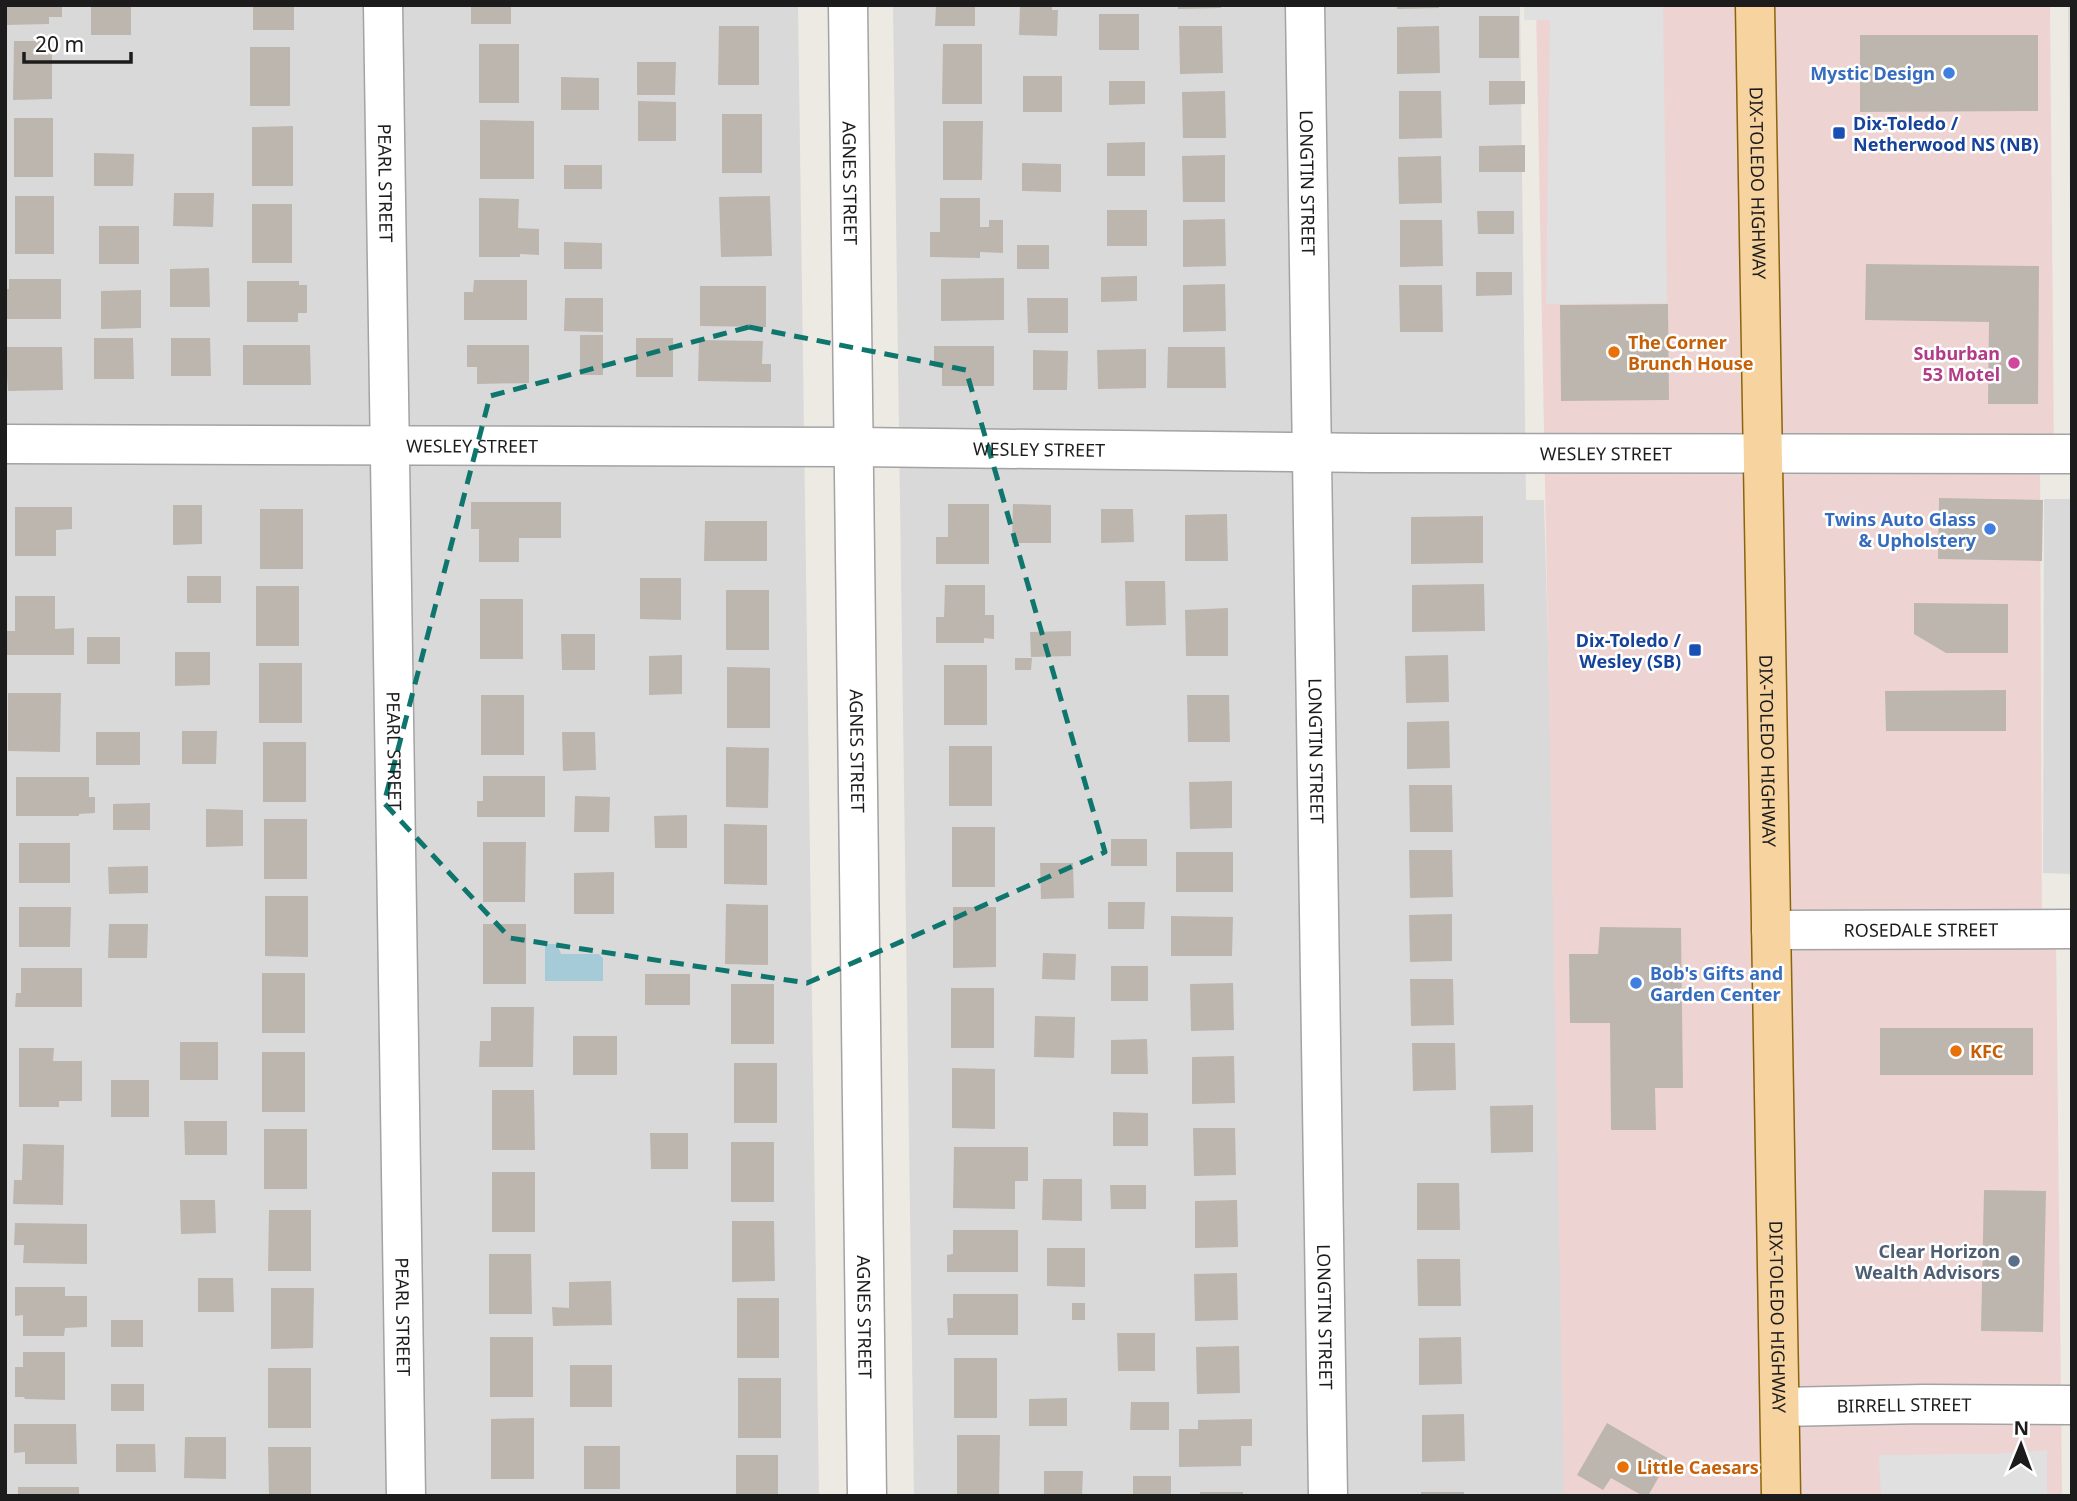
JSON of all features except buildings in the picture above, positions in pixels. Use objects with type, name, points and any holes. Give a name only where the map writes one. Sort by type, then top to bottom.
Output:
[{"type":"main road","name":"DIX-TOLEDO HIGHWAY","points":[[1755,5],[1781,1496]]},
{"type":"street","name":"PEARL STREET","points":[[383,5],[406,1496]]},
{"type":"street","name":"AGNES STREET","points":[[848,5],[856,447],[867,1496]]},
{"type":"street","name":"LONGTIN STREET","points":[[1305,5],[1328,1496]]},
{"type":"street","name":"WESLEY STREET","points":[[5,444],[2072,454]]},
{"type":"street","name":"ROSEDALE STREET","points":[[1772,930],[2072,929]]},
{"type":"street","name":"BIRRELL STREET","points":[[1780,1407],[2072,1405]]},
{"type":"highlighted area","points":[[749,327],[966,370],[1105,852],[807,983],[510,938],[384,803],[490,396]]},
{"type":"shaded area","points":[[5,5],[798,5],[819,1496],[5,1496]]},
{"type":"shaded area","points":[[893,5],[1520,5],[1526,500],[1544,500],[1572,1496],[914,1496]]},
{"type":"shaded area","points":[[1524,5],[1663,5],[1667,303],[1546,304],[1550,20],[1524,20]]},
{"type":"shaded area","points":[[1536,5],[2050,5],[2054,454],[2040,454],[2042,929],[2056,929],[2062,1496],[1564,1496]]},
{"type":"shaded area","points":[[2068,5],[2072,5],[2072,429]]},
{"type":"shaded area","points":[[2044,499],[2072,499],[2072,874],[2043,873]]},
{"type":"shaded area","points":[[2047,1450],[2047,1496],[1881,1496],[1879,1455],[1994,1454]]},
{"type":"water","points":[[545,944],[557,944],[561,954],[599,954],[603,958],[603,981],[545,981]]},
{"type":"place","name":"Mystic Design","points":[[1949,73]]},
{"type":"place","name":"Dix-Toledo / Netherwood NS (NB)","points":[[1839,133]]},
{"type":"place","name":"The Corner Brunch House","points":[[1614,352]]},
{"type":"place","name":"Suburban 53 Motel","points":[[2014,363]]},
{"type":"place","name":"Twins Auto Glass & Upholstery","points":[[1990,529]]},
{"type":"place","name":"Dix-Toledo / Wesley (SB)","points":[[1695,650]]},
{"type":"place","name":"Bob's Gifts and Garden Center","points":[[1636,983]]},
{"type":"place","name":"KFC","points":[[1956,1051]]},
{"type":"place","name":"Clear Horizon Wealth Advisors","points":[[2014,1261]]},
{"type":"place","name":"Little Caesars","points":[[1623,1467]]}]
